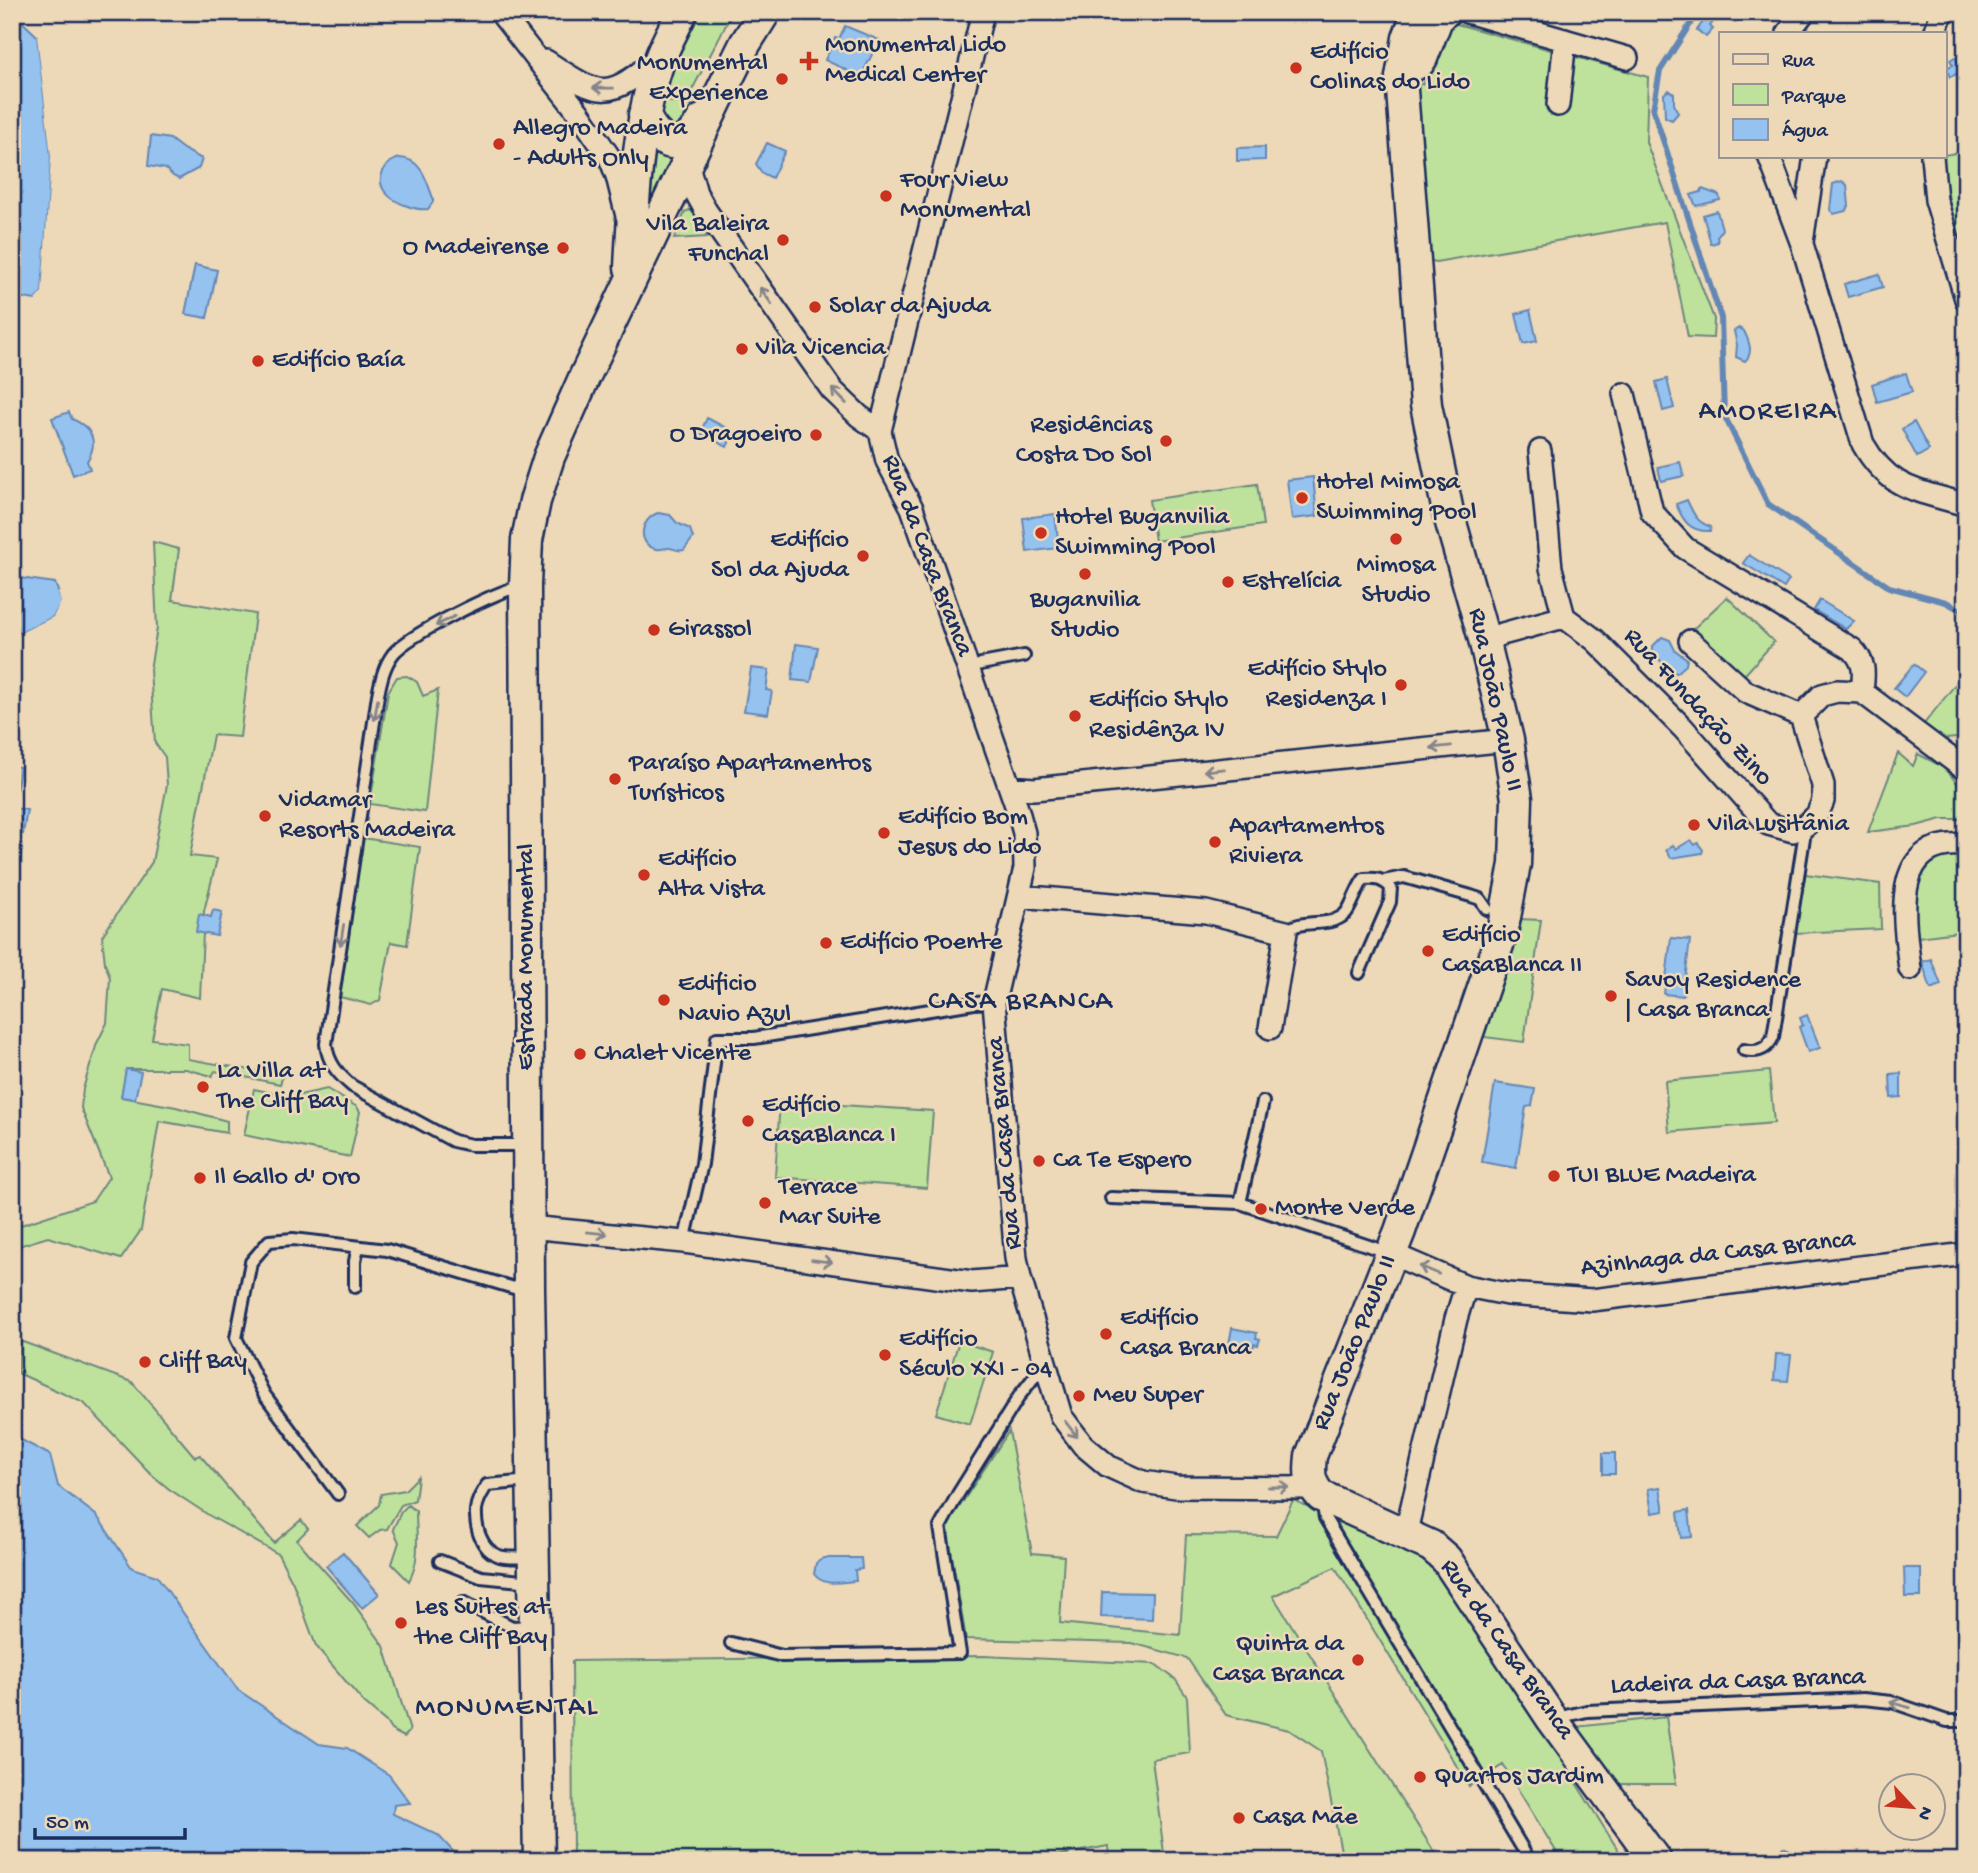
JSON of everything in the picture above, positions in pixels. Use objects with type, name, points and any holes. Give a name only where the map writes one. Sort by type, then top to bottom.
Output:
[{"type":"main road","points":[[629,282],[632,228],[645,115],[661,56],[682,12]]},
{"type":"main road","name":"Estrada Monumental","points":[[745,44],[748,12]]},
{"type":"main road","name":"Estrada Monumental","points":[[539,1861],[529,1289],[525,585],[527,540],[535,501],[549,457],[629,282],[720,94],[745,44],[765,12]]},
{"type":"main road","name":"Rua João Paulo II","points":[[1317,1492],[1309,1475],[1311,1456],[1392,1254],[1502,933],[1515,864],[1517,799],[1508,740],[1484,639],[1448,512],[1426,404],[1401,77],[1408,38],[1418,12]]},
{"type":"main road","name":"Estrada Monumental","points":[[645,115],[650,127],[664,140],[675,143],[685,141],[693,135],[710,105],[720,94]]},
{"type":"main road","name":"Rua da Casa Branca","points":[[1317,1492],[1431,1546],[1446,1559],[1552,1719],[1656,1861]]},
{"type":"street","points":[[500,12],[579,113],[610,158],[632,228]]},
{"type":"street","points":[[880,431],[983,12]]},
{"type":"street","points":[[1401,77],[1426,61],[1442,19],[1452,12]]},
{"type":"street","points":[[1466,12],[1627,58]]},
{"type":"street","points":[[1789,32],[1804,12]]},
{"type":"street","points":[[1935,32],[1942,12]]},
{"type":"street","points":[[1558,105],[1565,40]]},
{"type":"street","points":[[530,50],[584,85],[597,90],[616,88],[661,56]]},
{"type":"street","points":[[1770,158],[1802,244],[1863,444],[1874,463],[1888,477],[1904,486],[1966,505]]},
{"type":"street","points":[[1802,244],[1815,158]]},
{"type":"street","points":[[1931,158],[1936,200],[1966,299]]},
{"type":"street","name":"Rua da Casa Branca","points":[[687,162],[696,193],[706,211],[832,390],[859,416],[880,431],[887,461],[912,508],[1018,811],[1026,853],[1019,896],[993,1002],[1011,1209],[1020,1278],[1060,1416],[1083,1445],[1108,1466],[1143,1482],[1176,1487],[1317,1492]]},
{"type":"street","points":[[1624,394],[1652,512],[1685,548],[1852,649],[1865,666],[1862,692]]},
{"type":"street","points":[[1484,639],[1564,617],[1551,568],[1540,451]]},
{"type":"street","name":"Rua Fundação Zino","points":[[1564,617],[1595,640],[1683,728],[1768,824],[1793,831],[1806,825],[1817,815],[1823,802],[1823,785],[1801,716]]},
{"type":"street","points":[[1690,641],[1746,692],[1801,716],[1822,695],[1837,691],[1862,692],[1966,770]]},
{"type":"street","points":[[1010,787],[1034,789],[1508,740]]},
{"type":"street","points":[[1910,969],[1903,900],[1912,869],[1924,855],[1938,846],[1966,845]]},
{"type":"street","points":[[1019,896],[1206,912],[1286,932],[1270,1028]]},
{"type":"street","points":[[529,1227],[684,1242],[972,1282],[1020,1278]]},
{"type":"street","name":"Azinhaga da Casa Branca","points":[[1392,1254],[1466,1286],[1507,1294],[1592,1300],[1966,1254]]},
{"type":"street","points":[[1408,1536],[1414,1495],[1466,1286]]},
{"type":"lane","points":[[525,585],[494,596],[408,640],[386,666],[378,695],[327,1035],[328,1058],[340,1076],[352,1086],[453,1141],[471,1145],[528,1145]]},
{"type":"lane","points":[[969,669],[981,664],[1024,656]]},
{"type":"lane","points":[[1744,1050],[1755,1052],[1765,1048],[1773,1037],[1806,825]]},
{"type":"lane","points":[[1286,932],[1291,927],[1330,922],[1346,914],[1357,888],[1364,879],[1384,881],[1404,877],[1471,895],[1480,899],[1487,909]]},
{"type":"lane","points":[[1359,973],[1390,902],[1391,888],[1384,881]]},
{"type":"lane","points":[[684,1242],[702,1164],[717,1038],[754,1038],[993,1002]]},
{"type":"lane","points":[[1240,1203],[1263,1102]]},
{"type":"lane","name":"Azinhaga da Casa Branca","points":[[1111,1198],[1240,1203],[1392,1254]]},
{"type":"lane","points":[[338,1494],[264,1394],[236,1338],[251,1262],[269,1241],[293,1239],[387,1250],[514,1288],[529,1289]]},
{"type":"lane","points":[[355,1287],[358,1247]]},
{"type":"lane","points":[[731,1643],[782,1656],[960,1653],[940,1527],[1020,1395],[1046,1367]]},
{"type":"lane","points":[[532,1480],[487,1485],[478,1500],[476,1510],[481,1540],[489,1551],[534,1570]]},
{"type":"lane","points":[[1317,1492],[1325,1518],[1530,1861]]},
{"type":"lane","points":[[440,1561],[481,1577],[534,1570]]},
{"type":"lane","points":[[463,1602],[512,1628],[535,1626]]},
{"type":"lane","name":"Ladeira da Casa Branca","points":[[1552,1719],[1587,1711],[1863,1699],[1892,1702],[1947,1721],[1966,1721]]},
{"type":"green space","points":[[696,12],[731,12],[731,15],[691,92],[688,95],[666,92],[673,62]]},
{"type":"green space","points":[[1453,23],[1648,77],[1646,142],[1714,319],[1713,338],[1688,337],[1665,222],[1436,262],[1428,260],[1416,86],[1424,83],[1434,51]]},
{"type":"green space","points":[[660,100],[702,107],[678,134],[658,115]]},
{"type":"green space","points":[[654,142],[680,147],[648,219],[647,196]]},
{"type":"green space","points":[[1966,151],[1966,273],[1939,158],[1946,158],[1946,155]]},
{"type":"green space","points":[[685,212],[693,212],[707,237],[674,239]]},
{"type":"green space","points":[[1257,484],[1263,525],[1155,541],[1149,500]]},
{"type":"green space","points":[[153,542],[179,549],[172,600],[255,614],[240,737],[213,735],[190,856],[217,859],[204,911],[200,998],[162,989],[152,1039],[188,1044],[188,1059],[283,1076],[280,1084],[215,1071],[212,1076],[186,1069],[127,1069],[121,1097],[176,1107],[227,1121],[227,1133],[159,1121],[141,1230],[121,1259],[48,1237],[12,1248],[12,1228],[93,1201],[109,1177],[81,1108],[83,1089],[97,1043],[107,1023],[110,978],[105,963],[102,936],[152,862],[167,785],[165,757],[155,743],[150,670],[157,628]]},
{"type":"green space","points":[[1727,597],[1774,642],[1739,681],[1691,631]]},
{"type":"green space","points":[[1966,671],[1966,745],[1956,738],[1945,739],[1924,724]]},
{"type":"green space","points":[[407,676],[417,682],[423,696],[438,690],[425,812],[370,804],[388,692],[397,677]]},
{"type":"green space","points":[[1898,753],[1913,766],[1918,754],[1943,767],[1966,793],[1966,819],[1942,819],[1916,826],[1868,832]]},
{"type":"green space","points":[[363,838],[420,847],[407,945],[391,942],[380,1000],[371,1005],[340,997]]},
{"type":"green space","points":[[1952,853],[1966,853],[1966,931],[1918,937],[1915,898],[1920,876],[1927,867]]},
{"type":"green space","points":[[1805,874],[1880,884],[1881,929],[1795,933]]},
{"type":"green space","points":[[1518,919],[1541,920],[1524,1042],[1484,1037],[1508,963]]},
{"type":"green space","points":[[1769,1071],[1774,1123],[1669,1132],[1665,1081]]},
{"type":"green space","points":[[254,1089],[291,1097],[327,1089],[357,1107],[360,1112],[350,1157],[244,1135]]},
{"type":"green space","points":[[780,1101],[933,1111],[927,1188],[775,1177]]},
{"type":"green space","points":[[20,1341],[132,1382],[195,1457],[200,1455],[274,1543],[301,1520],[308,1529],[297,1540],[353,1603],[384,1646],[410,1731],[404,1737],[391,1730],[386,1722],[364,1703],[316,1646],[293,1583],[278,1554],[210,1516],[169,1489],[151,1474],[84,1403],[18,1373]]},
{"type":"green space","points":[[959,1341],[993,1352],[970,1424],[936,1414]]},
{"type":"green space","points":[[1009,1431],[1032,1553],[1064,1556],[1060,1623],[1180,1635],[1186,1535],[1276,1536],[1293,1500],[1438,1563],[1625,1861],[1562,1861],[1503,1765],[1469,1786],[1335,1567],[1273,1596],[1440,1861],[1343,1861],[1321,1751],[1289,1730],[1226,1715],[1187,1658],[1132,1643],[966,1639],[947,1526]]},
{"type":"green space","points":[[418,1477],[415,1500],[401,1505],[387,1529],[380,1530],[369,1538],[357,1526],[379,1505],[381,1494],[405,1490]]},
{"type":"green space","points":[[408,1505],[416,1511],[417,1538],[415,1564],[409,1581],[392,1564],[399,1542],[393,1529],[401,1512]]},
{"type":"green space","points":[[984,1656],[1155,1664],[1175,1679],[1187,1697],[1190,1753],[1152,1759],[1165,1861],[1109,1861],[1108,1846],[1030,1861],[573,1861],[572,1661]]},
{"type":"green space","points":[[1666,1717],[1676,1784],[1619,1784],[1575,1727]]},
{"type":"water","points":[[12,12],[37,36],[51,157],[42,292],[35,300],[12,296]]},
{"type":"water","points":[[1710,12],[1721,12],[1710,26],[1713,29],[1706,37],[1697,30]]},
{"type":"water","points":[[845,26],[879,40],[861,77],[825,60],[835,38],[839,39]]},
{"type":"water","points":[[1955,57],[1958,63],[1966,59],[1966,70],[1950,77],[1946,68],[1953,65],[1950,60]]},
{"type":"water","points":[[1669,90],[1674,94],[1678,113],[1672,120],[1665,117],[1664,94]]},
{"type":"water","points":[[151,136],[170,139],[202,159],[199,168],[179,179],[166,169],[148,166]]},
{"type":"water","points":[[767,143],[785,151],[772,178],[762,173],[756,164]]},
{"type":"water","points":[[1265,147],[1265,160],[1237,161],[1237,148]]},
{"type":"water","points":[[400,158],[413,162],[422,172],[433,198],[428,209],[406,206],[390,197],[383,188],[383,171],[390,163]]},
{"type":"water","points":[[1842,181],[1847,185],[1849,206],[1846,211],[1834,214],[1830,210],[1833,184]]},
{"type":"water","points":[[1702,189],[1719,195],[1720,200],[1696,206],[1691,195],[1701,192]]},
{"type":"water","points":[[1717,211],[1722,229],[1717,237],[1718,242],[1711,244],[1703,215]]},
{"type":"water","points":[[195,265],[217,270],[207,318],[185,314]]},
{"type":"water","points":[[1879,274],[1883,287],[1848,297],[1844,284]]},
{"type":"water","points":[[1530,310],[1537,341],[1523,344],[1516,314]]},
{"type":"water","points":[[1739,328],[1744,331],[1750,347],[1745,361],[1736,357],[1734,331]]},
{"type":"water","points":[[1906,373],[1912,392],[1877,402],[1872,384]]},
{"type":"water","points":[[1667,379],[1674,408],[1663,411],[1656,382]]},
{"type":"water","points":[[69,412],[72,419],[89,431],[93,441],[87,461],[90,469],[73,475],[52,418]]},
{"type":"water","points":[[707,418],[734,432],[727,447],[700,433]]},
{"type":"water","points":[[1914,422],[1929,450],[1917,457],[1902,429]]},
{"type":"water","points":[[1680,462],[1684,476],[1661,481],[1658,467]]},
{"type":"water","name":"Hotel Mimosa Swimming Pool","points":[[1313,477],[1317,516],[1292,519],[1287,480]]},
{"type":"water","points":[[1687,500],[1698,520],[1711,527],[1710,531],[1697,530],[1681,516],[1676,504]]},
{"type":"water","points":[[658,513],[670,515],[677,523],[690,529],[693,538],[684,550],[657,549],[646,543],[643,537],[644,526]]},
{"type":"water","name":"Hotel Buganvilia Swimming Pool","points":[[1055,514],[1059,548],[1027,552],[1023,518]]},
{"type":"water","points":[[1749,555],[1789,580],[1784,588],[1743,563]]},
{"type":"water","points":[[12,577],[55,583],[62,602],[53,617],[12,637]]},
{"type":"water","points":[[1820,600],[1854,621],[1846,629],[1814,610]]},
{"type":"water","points":[[1662,637],[1670,640],[1675,650],[1687,659],[1686,665],[1677,673],[1671,672],[1653,653],[1653,646]]},
{"type":"water","points":[[796,644],[818,647],[811,682],[792,680]]},
{"type":"water","points":[[1914,664],[1924,672],[1905,697],[1894,688]]},
{"type":"water","points":[[751,668],[769,670],[766,690],[772,691],[768,714],[744,711]]},
{"type":"water","points":[[12,766],[20,767],[14,808],[27,810],[23,834],[12,832]]},
{"type":"water","points":[[1691,840],[1695,845],[1698,843],[1702,853],[1671,858],[1666,850],[1673,845],[1676,849]]},
{"type":"water","points":[[12,847],[22,848],[17,873],[12,872]]},
{"type":"water","points":[[213,910],[222,912],[217,936],[196,932],[199,914],[211,917]]},
{"type":"water","points":[[1671,938],[1690,940],[1683,996],[1664,994]]},
{"type":"water","points":[[1931,959],[1941,985],[1931,989],[1922,962]]},
{"type":"water","points":[[1807,1015],[1820,1048],[1808,1052],[1799,1027],[1803,1025],[1800,1018]]},
{"type":"water","points":[[126,1069],[141,1072],[135,1099],[121,1097]]},
{"type":"water","points":[[1901,1073],[1901,1097],[1891,1098],[1890,1074]]},
{"type":"water","points":[[1495,1083],[1535,1089],[1532,1106],[1526,1107],[1516,1168],[1482,1162]]},
{"type":"water","points":[[1232,1328],[1257,1333],[1256,1338],[1260,1339],[1258,1345],[1254,1344],[1253,1349],[1229,1344]]},
{"type":"water","points":[[1776,1354],[1791,1355],[1788,1381],[1774,1380]]},
{"type":"water","points":[[12,1435],[50,1455],[58,1486],[97,1516],[132,1568],[157,1576],[238,1690],[319,1744],[347,1748],[389,1775],[410,1803],[394,1805],[393,1814],[438,1835],[462,1861],[12,1861]]},
{"type":"water","points":[[1603,1453],[1615,1453],[1615,1474],[1603,1474]]},
{"type":"water","points":[[1660,1487],[1664,1511],[1652,1513],[1648,1489]]},
{"type":"water","points":[[1689,1510],[1692,1537],[1681,1538],[1678,1512]]},
{"type":"water","points":[[343,1552],[379,1594],[362,1608],[326,1566]]},
{"type":"water","points":[[824,1558],[861,1558],[862,1569],[855,1570],[856,1581],[827,1582],[814,1574],[816,1563]]},
{"type":"water","points":[[1904,1568],[1921,1568],[1921,1597],[1905,1597]]},
{"type":"water","points":[[1102,1592],[1153,1593],[1152,1619],[1101,1617]]},
{"type":"water","points":[[1783,1847],[1804,1856],[1796,1861],[1781,1861],[1778,1854]]},
{"type":"pier","points":[[37,36],[41,37],[54,157],[45,292],[40,300],[35,300],[42,292],[51,157]]},
{"type":"pier","points":[[58,592],[62,593],[65,602],[56,619],[12,641],[12,637],[53,617],[61,602]]},
{"type":"waterway","points":[[1698,12],[1660,71],[1653,109],[1721,318],[1724,415],[1768,504],[1889,587],[1946,602],[1966,613]]},
{"type":"place","name":"Monumental Lido Medical Center","points":[[809,61]]},
{"type":"place","name":"Edifício Colinas do Lido","points":[[1296,68]]},
{"type":"place","name":"Monumental Experience","points":[[782,79]]},
{"type":"place","name":"Allegro Madeira - Adults Only","points":[[499,144]]},
{"type":"place","name":"Four View Monumental","points":[[886,196]]},
{"type":"place","name":"Vila Baleira Funchal","points":[[783,240]]},
{"type":"place","name":"O Madeirense","points":[[563,248]]},
{"type":"place","name":"Solar da Ajuda","points":[[815,307]]},
{"type":"place","name":"Vila Vicencia","points":[[742,349]]},
{"type":"place","name":"Edifício Baía","points":[[258,361]]},
{"type":"place","name":"O Dragoeiro","points":[[816,435]]},
{"type":"place","name":"Residências Costa Do Sol","points":[[1166,441]]},
{"type":"place","name":"Hotel Mimosa Swimming Pool","points":[[1302,498]]},
{"type":"place","name":"Hotel Buganvilia Swimming Pool","points":[[1041,533]]},
{"type":"place","name":"Mimosa Studio","points":[[1396,539]]},
{"type":"place","name":"Edifício Sol da Ajuda","points":[[863,556]]},
{"type":"place","name":"Buganvilia Studio","points":[[1085,574]]},
{"type":"place","name":"Estrelícia","points":[[1228,582]]},
{"type":"place","name":"Girassol","points":[[654,630]]},
{"type":"place","name":"Edifício Stylo Residenza I","points":[[1401,685]]},
{"type":"place","name":"Edifício Stylo Residênza IV","points":[[1075,716]]},
{"type":"place","name":"Paraíso Apartamentos Turísticos","points":[[615,779]]},
{"type":"place","name":"Vidamar Resorts Madeira","points":[[265,816]]},
{"type":"place","name":"Vila Lusitânia","points":[[1694,825]]},
{"type":"place","name":"Edifício Bom Jesus do Lido","points":[[884,833]]},
{"type":"place","name":"Apartamentos Riviera","points":[[1215,842]]},
{"type":"place","name":"Edifício Alta Vista","points":[[644,875]]},
{"type":"place","name":"Edifício Poente","points":[[826,943]]},
{"type":"place","name":"Edifício CasaBlanca II","points":[[1428,951]]},
{"type":"place","name":"Savoy Residence | Casa Branca","points":[[1611,996]]},
{"type":"place","name":"Edificio Navio Azul","points":[[664,1000]]},
{"type":"place","name":"Chalet Vicente","points":[[580,1054]]},
{"type":"place","name":"La Villa at The Cliff Bay","points":[[203,1087]]},
{"type":"place","name":"Edifício CasaBlanca I","points":[[748,1121]]},
{"type":"place","name":"Ca Te Espero","points":[[1039,1161]]},
{"type":"place","name":"TUI BLUE Madeira","points":[[1554,1176]]},
{"type":"place","name":"Il Gallo d' Oro","points":[[200,1178]]},
{"type":"place","name":"Terrace Mar Suite","points":[[765,1203]]},
{"type":"place","name":"Monte Verde","points":[[1261,1209]]},
{"type":"place","name":"Edifício Casa Branca","points":[[1106,1334]]},
{"type":"place","name":"Edifício Século XXI - 04","points":[[885,1355]]},
{"type":"place","name":"Cliff Bay","points":[[145,1362]]},
{"type":"place","name":"Meu Super","points":[[1079,1396]]},
{"type":"place","name":"Les Suites at the Cliff Bay","points":[[401,1623]]},
{"type":"place","name":"Quinta da Casa Branca","points":[[1358,1660]]},
{"type":"place","name":"Quartos Jardim","points":[[1420,1777]]},
{"type":"place","name":"Casa Mãe","points":[[1239,1818]]},
{"type":"district","name":"AMOREIRA","points":[[1768,412]]},
{"type":"district","name":"CASA BRANCA","points":[[1021,1002]]},
{"type":"district","name":"MONUMENTAL","points":[[507,1708]]}]
